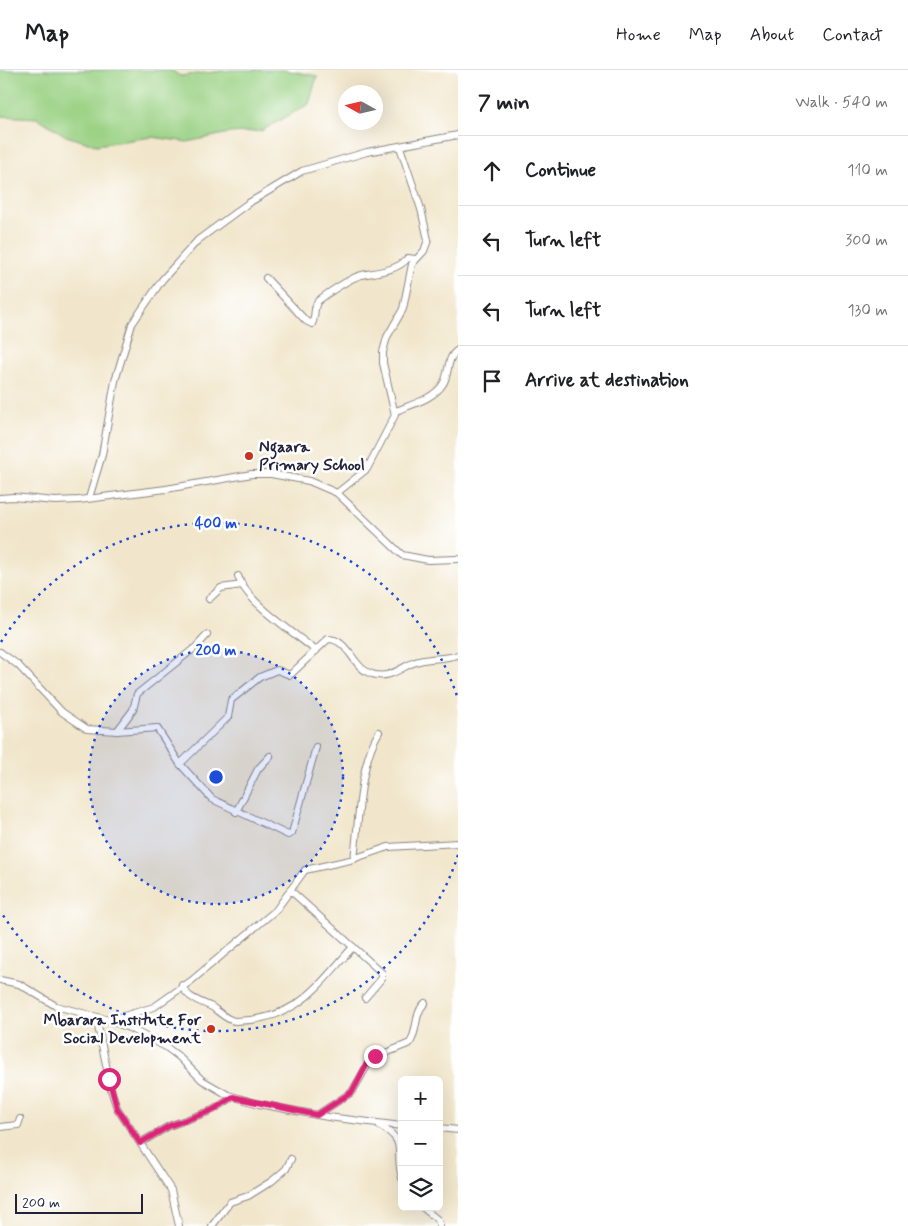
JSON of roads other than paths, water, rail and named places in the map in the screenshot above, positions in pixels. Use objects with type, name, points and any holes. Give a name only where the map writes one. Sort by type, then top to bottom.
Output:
[{"type":"street","points":[[89,498],[102,455],[115,381],[132,324],[146,301],[175,264],[212,228],[247,204],[302,171],[367,152],[458,135]]},
{"type":"street","points":[[337,493],[367,469],[396,411],[383,358],[386,337],[404,309],[410,273],[415,259],[424,251],[428,240],[421,209],[400,147]]},
{"type":"street","points":[[266,278],[306,321],[312,324],[316,305],[334,289],[360,275],[370,275],[400,266],[412,257],[415,259]]},
{"type":"street","points":[[396,411],[437,391],[447,375],[452,355],[458,350]]},
{"type":"street","points":[[0,498],[13,497],[55,501],[89,498],[166,489],[261,473],[309,482],[337,493],[402,555],[428,560],[458,559]]},
{"type":"street","points":[[238,576],[242,585],[277,620],[316,651]]},
{"type":"street","points":[[209,599],[221,588],[242,585]]},
{"type":"street","points":[[117,732],[133,710],[137,694],[197,646],[207,635]]},
{"type":"street","points":[[180,764],[228,717],[229,703],[238,692],[274,671],[282,671],[290,676],[325,640],[334,640],[349,652],[365,672],[385,677],[418,661],[440,660],[458,655]]},
{"type":"street","points":[[2,656],[18,665],[62,712],[92,731],[117,732],[158,728],[180,764],[204,793],[221,805],[279,832],[291,835],[316,747]]},
{"type":"street","points":[[354,859],[365,772],[373,741],[379,732]]},
{"type":"street","points":[[236,812],[258,769],[270,756]]},
{"type":"street","points":[[109,1020],[154,1007],[182,985],[191,981],[276,910],[305,870],[354,859],[388,847],[458,843]]},
{"type":"street","points":[[290,890],[382,973],[382,978],[365,998]]},
{"type":"street","points":[[182,985],[184,991],[193,999],[235,1021],[239,1019],[260,1019],[284,1011],[305,999],[353,947]]},
{"type":"street","points":[[0,980],[19,984],[56,1006],[109,1020],[166,1047],[202,1080],[233,1097],[317,1115],[398,1126]]},
{"type":"street","points":[[317,1115],[352,1092],[371,1059],[410,1043],[416,1029],[419,1009],[425,1003]]},
{"type":"street","points":[[96,1017],[112,1093],[124,1122],[171,1190],[179,1226]]},
{"type":"street","points":[[140,1143],[169,1126],[213,1110],[233,1097]]},
{"type":"street","points":[[0,1127],[18,1125],[20,1119]]},
{"type":"street","points":[[376,1124],[396,1138],[399,1144],[399,1166]]},
{"type":"street","points":[[443,1128],[458,1130]]},
{"type":"street","points":[[212,1226],[230,1202],[248,1196],[272,1181],[286,1169],[290,1159]]},
{"type":"street","points":[[427,1211],[438,1220],[440,1226]]},
{"type":"place","name":"Ngaara Primary School","points":[[249,456]]},
{"type":"place","name":"Mbarara Institute For Social Development","points":[[211,1029]]}]
